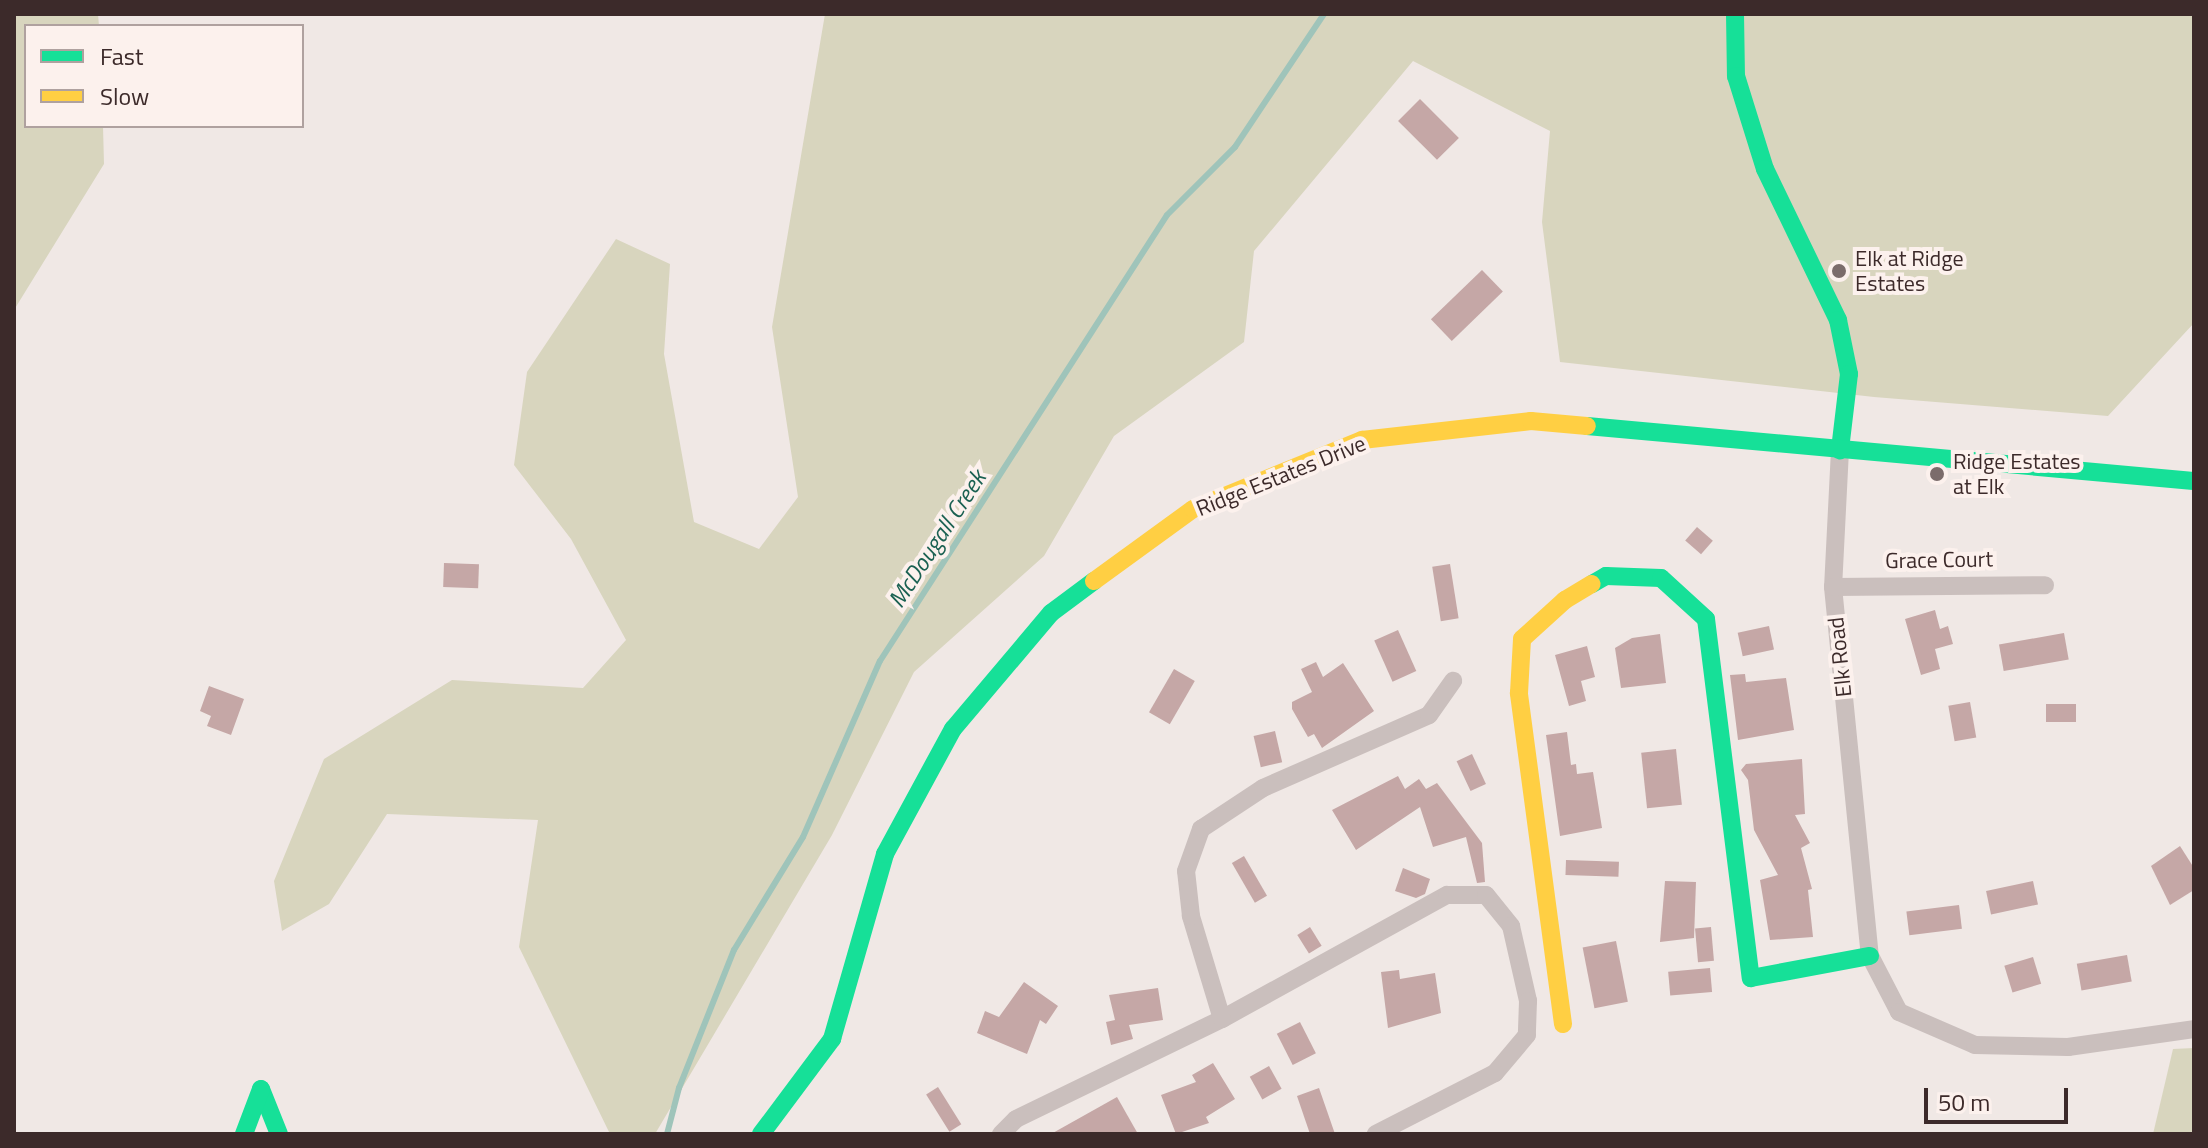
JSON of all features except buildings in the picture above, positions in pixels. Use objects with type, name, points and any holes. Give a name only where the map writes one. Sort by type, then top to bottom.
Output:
[{"type":"street","name":"Elk Road","points":[[1735,14],[1736,76],[1765,169],[1838,320],[1849,374],[1840,450],[1833,587],[1870,956],[1899,1012],[1975,1045],[2068,1047],[2194,1029]]},
{"type":"street","name":"Ridge Estates Drive","points":[[761,1134],[832,1039],[885,854],[953,729],[1051,613],[1193,509],[1362,440],[1531,421],[2194,481]]},
{"type":"street","points":[[1563,1024],[1519,693],[1522,639],[1565,600],[1606,576],[1661,578],[1706,619],[1751,978],[1870,956]]},
{"type":"street","name":"Grace Court","points":[[1833,587],[2045,585]]},
{"type":"street","points":[[1222,1019],[1191,916],[1186,871],[1201,829],[1263,788],[1429,715],[1453,681]]},
{"type":"street","points":[[1001,1134],[1016,1119],[1222,1019],[1447,895],[1486,895],[1511,926],[1528,1001],[1527,1035],[1495,1073],[1376,1134]]},
{"type":"street","points":[[244,1134],[261,1089],[279,1134]]},
{"type":"shaded area","points":[[14,14],[98,14],[99,24],[24,24],[24,128],[103,128],[104,164],[14,310]]},
{"type":"shaded area","points":[[825,14],[2194,14],[2194,323],[2108,416],[1874,397],[1560,362],[1542,222],[1550,131],[1413,61],[1254,251],[1244,342],[1114,436],[1044,556],[914,672],[832,835],[655,1134],[610,1134],[519,947],[538,820],[387,814],[329,904],[282,931],[274,881],[324,759],[452,680],[583,688],[626,640],[571,539],[514,465],[527,372],[616,239],[670,264],[664,354],[694,522],[759,549],[798,497],[772,327]]},
{"type":"shaded area","points":[[2194,1048],[2194,1134],[2153,1134],[2173,1049]]},
{"type":"waterway","name":"McDougall Creek","points":[[667,1134],[679,1088],[734,950],[803,837],[880,661],[1167,215],[1235,147],[1324,14]]},
{"type":"traffic: fast","points":[[1735,14],[1736,76],[1765,169],[1838,320],[1849,374],[1840,450]]},
{"type":"traffic: fast","points":[[1587,426],[2194,481]]},
{"type":"traffic: fast","points":[[1592,584],[1606,576],[1661,578],[1706,619],[1751,978],[1870,956]]},
{"type":"traffic: fast","points":[[761,1134],[832,1039],[885,854],[953,729],[1051,613],[1094,581]]},
{"type":"traffic: fast","points":[[261,1089],[279,1134]]},
{"type":"traffic: fast","points":[[244,1134],[261,1089]]},
{"type":"traffic: slow","points":[[1094,581],[1193,509],[1362,440],[1531,421],[1587,426]]},
{"type":"traffic: slow","points":[[1563,1024],[1519,693],[1522,639],[1565,600],[1592,584]]},
{"type":"place","name":"Elk at Ridge Estates","points":[[1839,271]]},
{"type":"place","name":"Ridge Estates at Elk","points":[[1937,474]]}]
